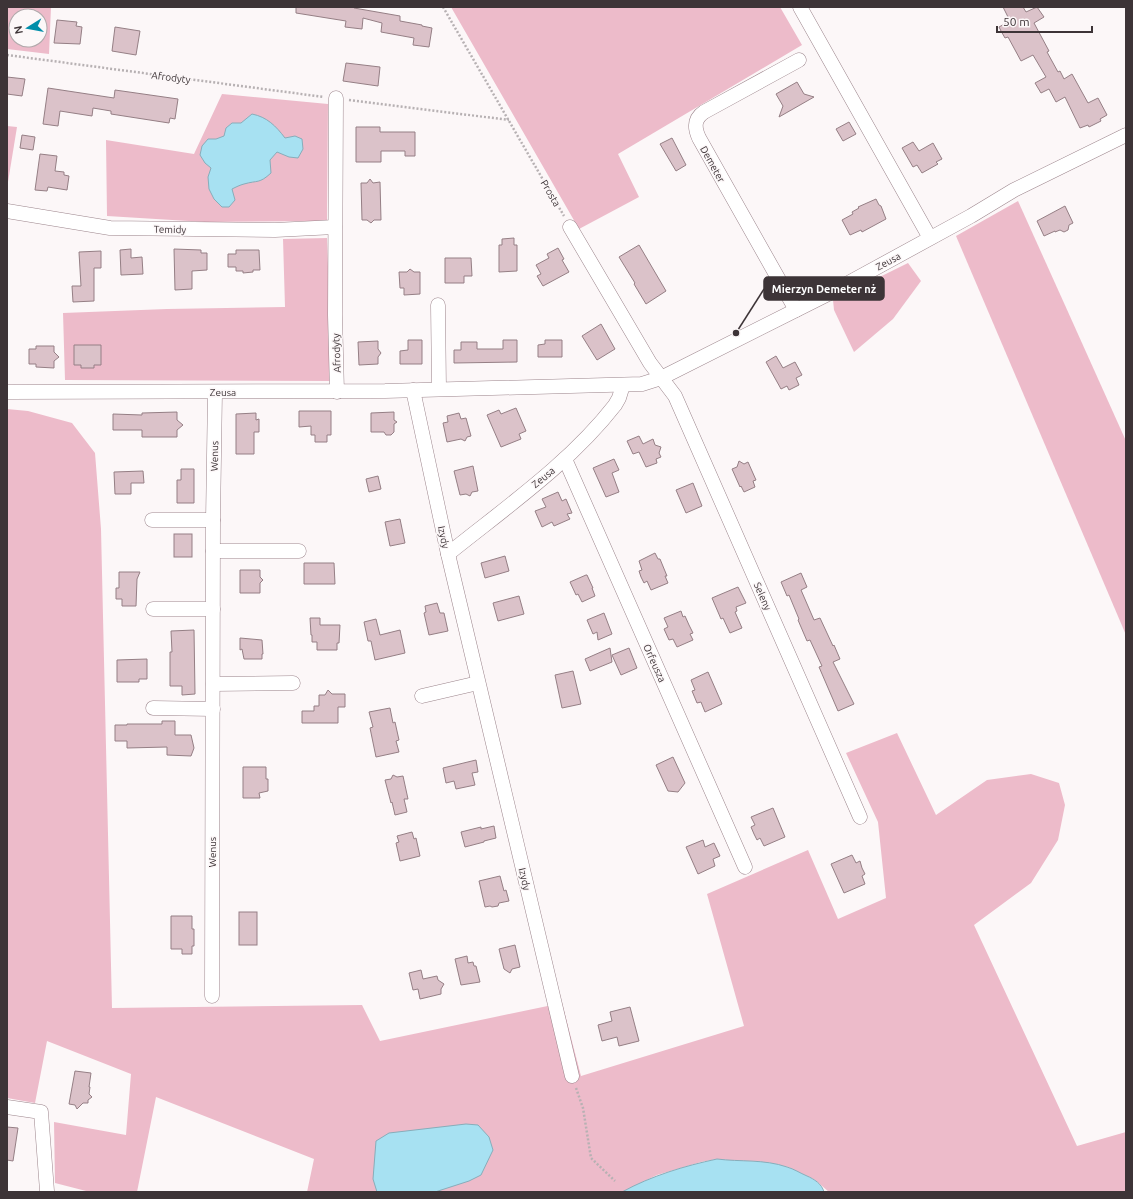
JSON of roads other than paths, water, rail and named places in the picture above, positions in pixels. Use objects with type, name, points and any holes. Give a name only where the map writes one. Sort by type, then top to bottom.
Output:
[{"type":"street","points":[[800,7],[930,238]]},
{"type":"street","name":"Demeter","points":[[796,310],[699,138],[695,126],[699,115],[799,60]]},
{"type":"street","name":"Afrodyty","points":[[336,98],[335,314],[337,392]]},
{"type":"street","name":"Zeusa","points":[[7,392],[337,392],[623,386],[642,384],[661,378],[796,310],[976,213],[1014,190],[1126,135]]},
{"type":"street","name":"Temidy","points":[[7,211],[110,228],[275,230],[335,227]]},
{"type":"street","points":[[570,227],[650,363],[661,378]]},
{"type":"street","points":[[438,305],[439,389]]},
{"type":"street","name":"Seleny","points":[[661,378],[675,396],[860,817]]},
{"type":"street","name":"Zeusa","points":[[448,554],[585,441],[619,398],[623,386]]},
{"type":"street","name":"Izydy","points":[[413,390],[448,554],[572,1076]]},
{"type":"street","name":"Wenus","points":[[212,996],[213,520],[215,392]]},
{"type":"street","name":"Orfeusza","points":[[565,459],[746,867]]},
{"type":"street","points":[[152,520],[213,520]]},
{"type":"street","points":[[213,551],[299,551]]},
{"type":"street","points":[[153,609],[213,609]]},
{"type":"street","points":[[422,696],[478,683]]},
{"type":"street","points":[[213,684],[293,684]]},
{"type":"street","points":[[153,708],[213,708]]},
{"type":"street","points":[[7,1107],[41,1112],[47,1191]]},
{"type":"water","points":[[252,114],[262,117],[271,123],[285,138],[295,136],[302,139],[303,149],[298,158],[289,157],[277,152],[270,160],[271,173],[261,180],[242,184],[232,189],[235,200],[229,207],[222,207],[214,199],[209,189],[208,177],[211,168],[205,163],[200,155],[202,146],[208,139],[216,139],[224,136],[226,128],[232,123],[241,123]]},
{"type":"water","points":[[466,1124],[478,1125],[489,1137],[493,1150],[481,1175],[469,1181],[435,1192],[377,1192],[373,1179],[376,1141],[389,1133]]},
{"type":"water","points":[[717,1159],[778,1164],[795,1170],[815,1180],[820,1184],[824,1192],[622,1192],[644,1181],[668,1172]]},
{"type":"place","name":"Mierzyn Demeter nż","points":[[736,333]]}]
